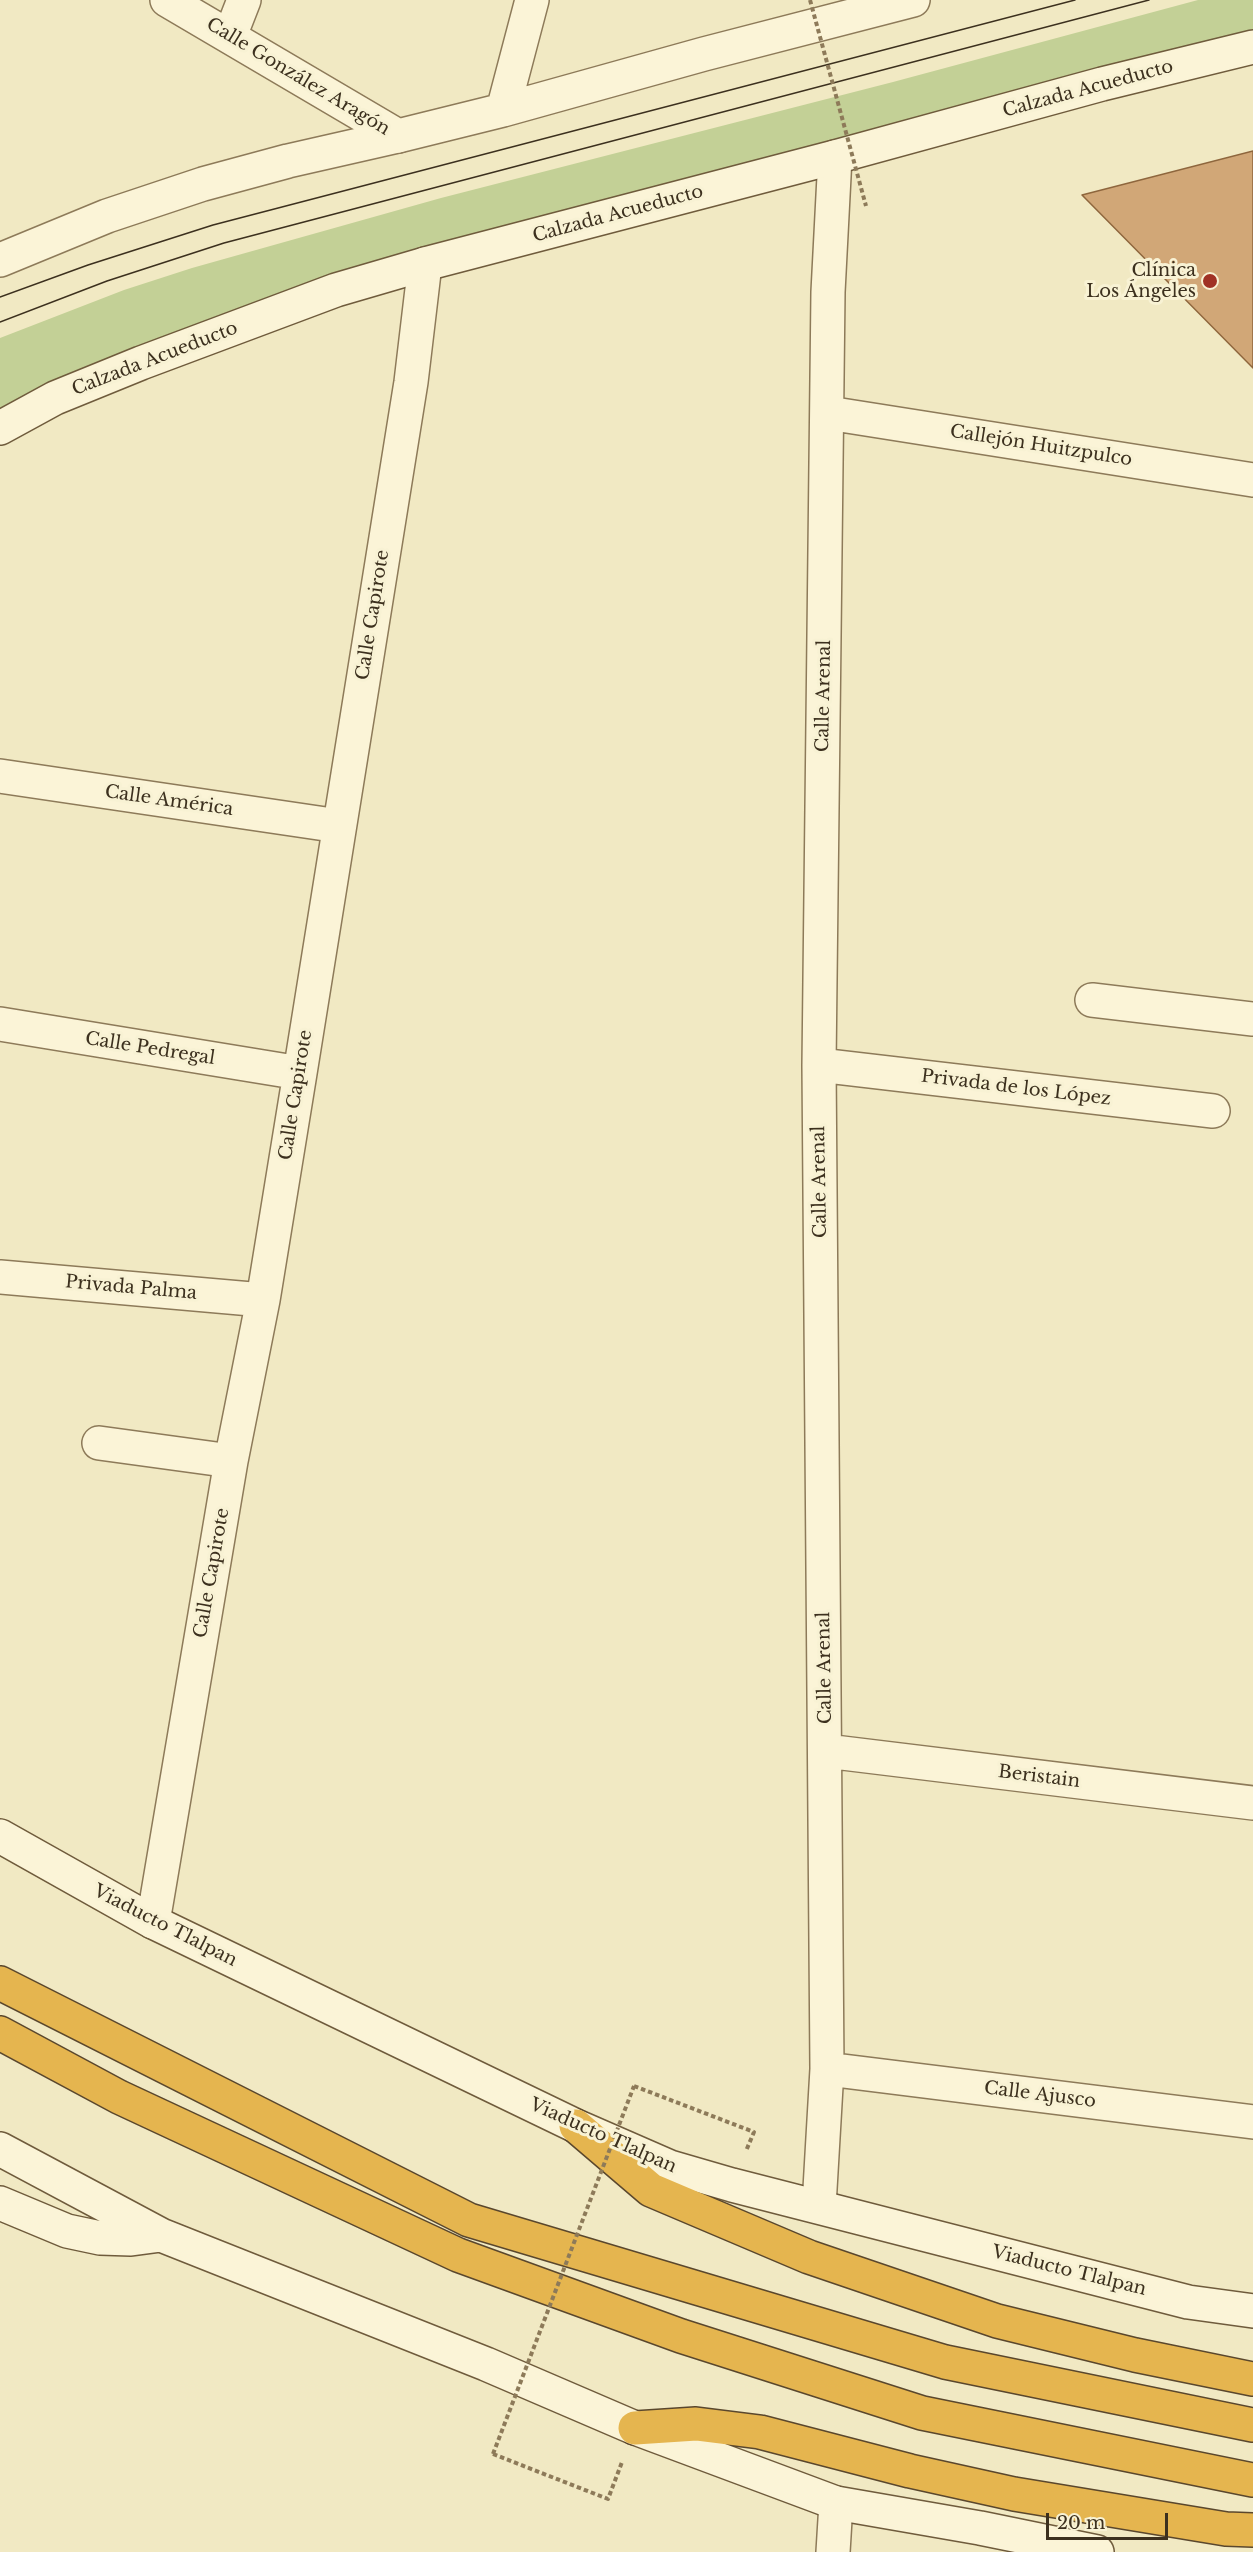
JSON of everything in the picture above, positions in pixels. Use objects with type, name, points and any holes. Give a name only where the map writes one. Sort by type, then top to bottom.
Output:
[{"type":"highway","points":[[0,1983],[469,2220],[945,2362],[1253,2425]]},
{"type":"highway","points":[[0,2033],[119,2097],[458,2255],[681,2337],[922,2414],[1253,2480]]},
{"type":"highway","points":[[576,2126],[651,2190],[809,2257],[997,2321],[1135,2355],[1253,2379]]},
{"type":"highway","points":[[635,2428],[696,2424],[760,2432],[910,2471],[1014,2494],[1226,2529],[1253,2530]]},
{"type":"street","name":"Calle González Aragón","points":[[167,0],[398,136]]},
{"type":"street","points":[[230,36],[244,0]]},
{"type":"street","points":[[502,111],[532,0]]},
{"type":"street","points":[[0,260],[107,216],[203,184],[288,161],[502,111],[704,54],[913,0]]},
{"type":"street","name":"Calzada Acueducto","points":[[0,428],[55,398],[141,363],[336,290],[425,264],[835,157],[1102,84],[1253,47]]},
{"type":"street","name":"Calle Arenal","points":[[819,2206],[827,2069],[819,1065],[828,292],[835,157]]},
{"type":"street","name":"Calle Capirote","points":[[153,1922],[231,1461],[263,1300],[411,382],[425,264]]},
{"type":"street","name":"Callejón Huitzpulco","points":[[828,413],[1253,480]]},
{"type":"street","name":"Calle América","points":[[0,776],[339,826]]},
{"type":"street","points":[[1092,1000],[1253,1019]]},
{"type":"street","name":"Calle Pedregal","points":[[0,1024],[300,1073]]},
{"type":"street","name":"Privada de los López","points":[[819,1065],[1213,1111]]},
{"type":"street","name":"Privada Palma","points":[[0,1276],[263,1300]]},
{"type":"street","points":[[99,1443],[231,1461]]},
{"type":"street","name":"Beristain","points":[[826,1751],[1253,1803]]},
{"type":"street","points":[[0,1812],[11,1843]]},
{"type":"street","name":"Viaducto Tlalpan","points":[[11,1843],[153,1922],[576,2126],[670,2167],[1188,2302],[1253,2311]]},
{"type":"street","name":"Calle Ajusco","points":[[827,2069],[1253,2122]]},
{"type":"street","points":[[0,2149],[161,2235],[486,2364],[635,2428],[836,2503],[980,2528],[1097,2552]]},
{"type":"street","points":[[0,2203],[67,2231],[89,2236],[130,2239],[161,2235]]},
{"type":"street","points":[[833,2552],[836,2503]]},
{"type":"path","points":[[810,0],[866,206]]},
{"type":"path","points":[[608,2499],[494,2454],[634,2086],[754,2132]]},
{"type":"green space","points":[[1198,0],[1253,0],[1253,30],[400,262],[0,414],[0,338],[124,290],[192,268],[441,198],[893,82]]},
{"type":"building","name":"Clínica Los Ángeles","points":[[1253,151],[1253,368],[1082,195]]},
{"type":"tram line","points":[[0,297],[88,265],[213,225],[1075,0]]},
{"type":"tram line","points":[[0,322],[107,281],[224,243],[1149,0]]},
{"type":"place","name":"Clínica Los Ángeles","points":[[1210,281]]}]
